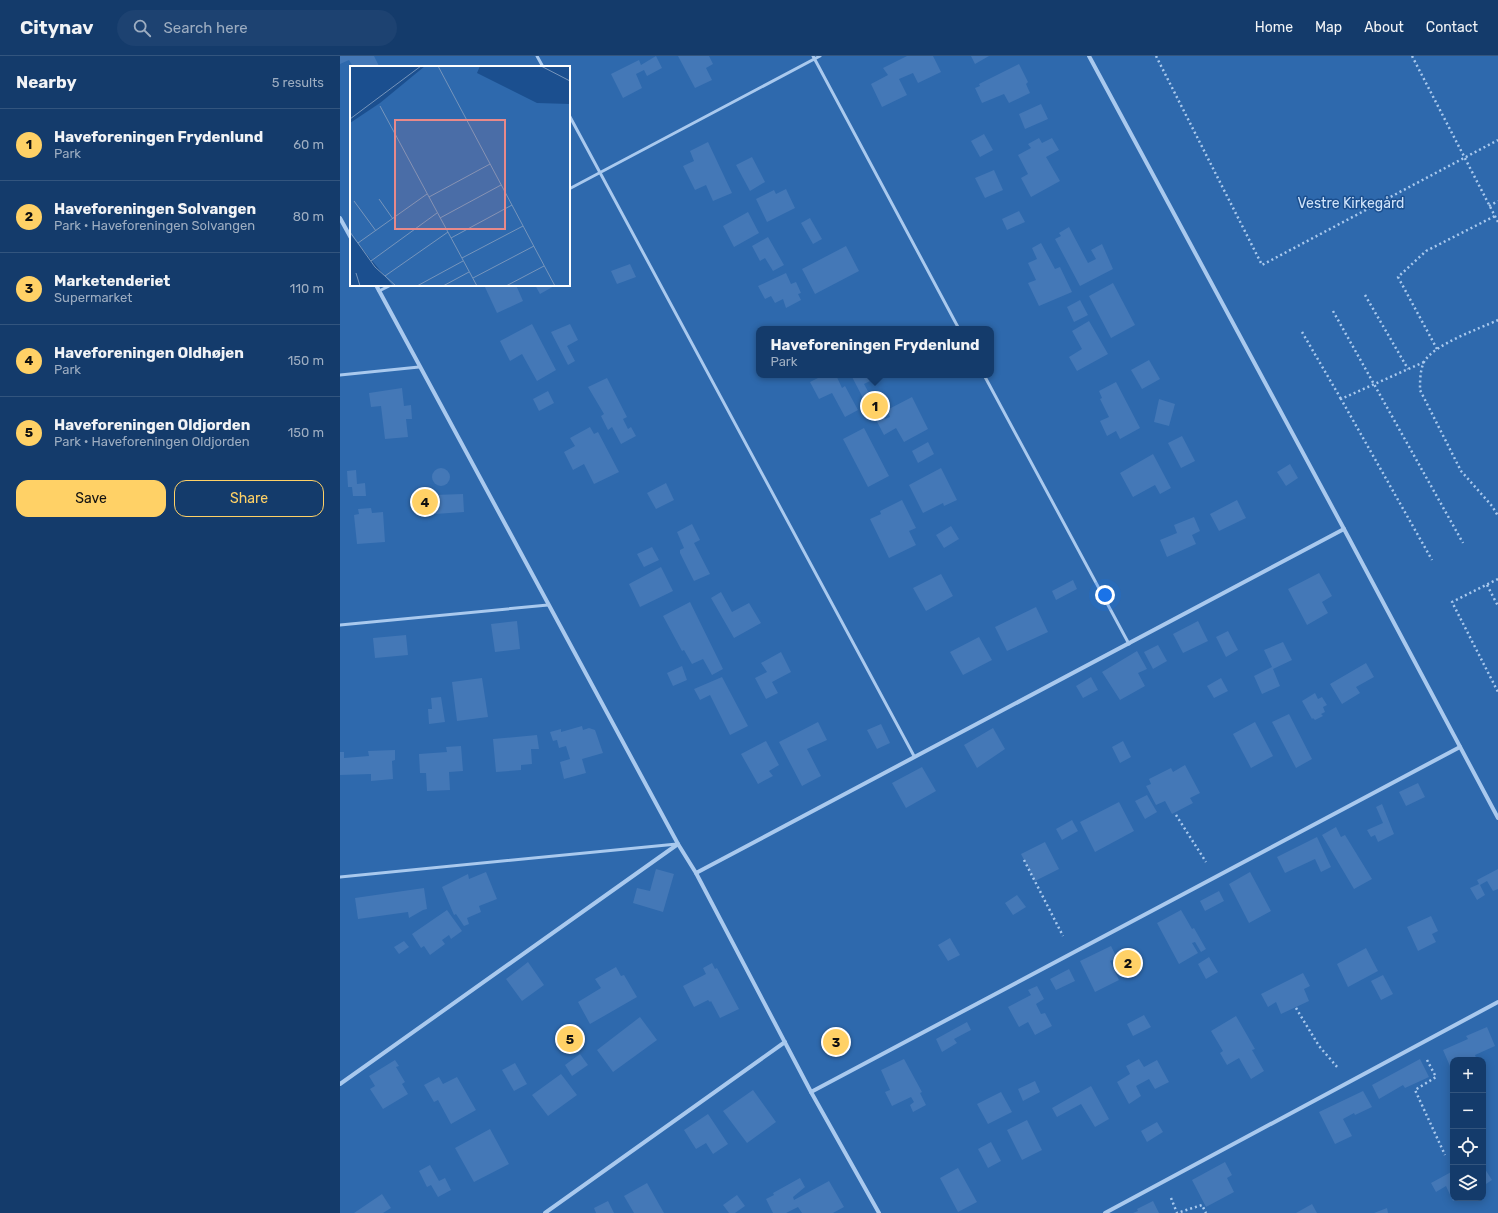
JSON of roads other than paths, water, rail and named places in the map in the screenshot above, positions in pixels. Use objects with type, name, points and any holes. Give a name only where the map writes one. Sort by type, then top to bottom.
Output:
[{"type":"street","points":[[1089,56],[1498,818]]},
{"type":"street","points":[[340,218],[350,236]]},
{"type":"street","points":[[376,286],[678,844],[696,873],[811,1092],[879,1213]]},
{"type":"street","points":[[696,873],[1344,529]]},
{"type":"street","points":[[811,1092],[1460,747]]},
{"type":"street","points":[[340,1084],[678,844]]},
{"type":"street","points":[[1105,1213],[1498,1002]]},
{"type":"street","points":[[545,1213],[785,1042]]},
{"type":"lane","points":[[537,56],[542,66]]},
{"type":"lane","points":[[570,188],[813,57],[820,56]]},
{"type":"lane","points":[[813,57],[957,326]]},
{"type":"lane","points":[[570,118],[914,756]]},
{"type":"lane","points":[[379,291],[388,286]]},
{"type":"lane","points":[[340,375],[419,367]]},
{"type":"lane","points":[[986,378],[1129,644]]},
{"type":"lane","points":[[340,625],[548,605]]},
{"type":"lane","points":[[340,877],[678,844]]},
{"type":"place","name":"Haveforeningen Frydenlund","points":[[875,406]]},
{"type":"place","name":"Haveforeningen Oldhøjen","points":[[425,502]]},
{"type":"place","name":"Haveforeningen Solvangen","points":[[1128,963]]},
{"type":"place","name":"Haveforeningen Oldjorden","points":[[570,1039]]},
{"type":"place","name":"Marketenderiet","points":[[836,1042]]},
{"type":"park label","name":"Vestre Kirkegård","points":[[1351,203]]}]
